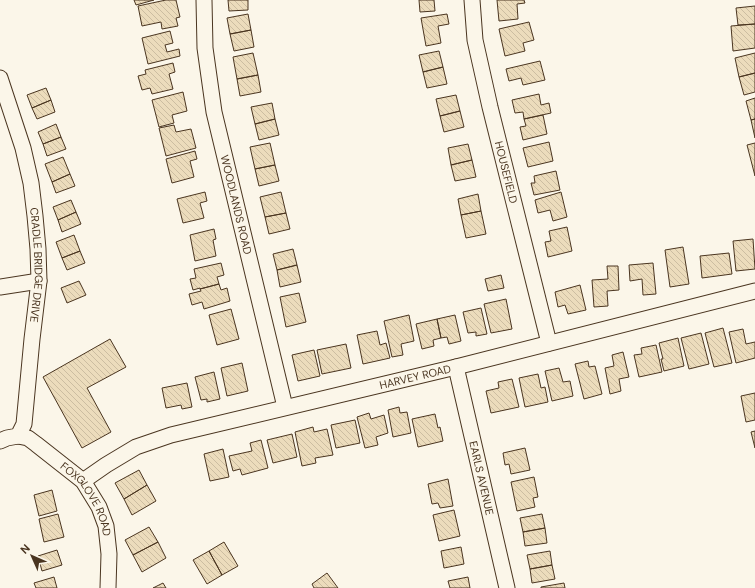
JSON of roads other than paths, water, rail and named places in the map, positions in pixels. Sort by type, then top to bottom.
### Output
[{"type":"street","name":"WOODLANDS ROAD","points":[[204,0],[205,48],[214,112],[285,407]]},
{"type":"street","name":"HOUSEFIELD","points":[[472,0],[475,40],[490,107],[549,343]]},
{"type":"street","name":"CRADLE BRIDGE DRIVE","points":[[0,78],[23,148],[31,183],[35,216],[39,281],[24,424],[18,436]]},
{"type":"street","points":[[0,288],[39,281]]},
{"type":"street","name":"HARVEY ROAD","points":[[83,481],[136,446],[171,435],[456,368],[755,291]]},
{"type":"street","name":"EARLS AVENUE","points":[[456,368],[507,588]]},
{"type":"street","points":[[0,441],[18,436]]},
{"type":"street","name":"FOXGLOVE ROAD","points":[[18,436],[28,438],[83,481],[99,507],[106,526],[109,554],[108,588]]}]
